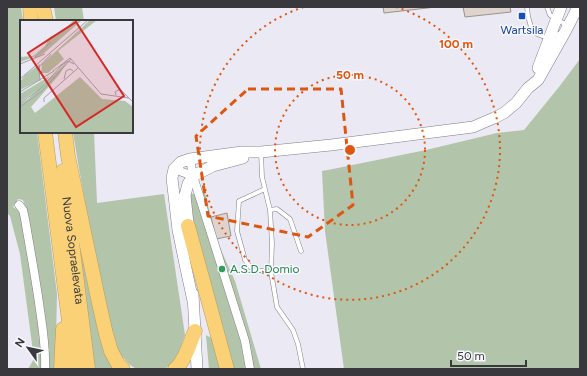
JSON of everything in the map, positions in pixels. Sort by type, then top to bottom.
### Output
[{"type":"highway","points":[[30,7],[31,20]]},
{"type":"highway","points":[[43,7],[45,20]]},
{"type":"highway","name":"Nuova Sopraelevata","points":[[45,133],[75,369]]},
{"type":"highway","name":"Nuova Sopraelevata","points":[[58,133],[88,369]]},
{"type":"highway","points":[[64,133],[104,326],[111,351],[118,364],[123,369]]},
{"type":"highway","points":[[188,226],[227,369]]},
{"type":"highway","points":[[61,369],[63,349],[64,285]]},
{"type":"highway","points":[[175,369],[178,367],[183,358],[195,331]]},
{"type":"street","points":[[528,88],[538,67],[561,7]]},
{"type":"street","points":[[193,301],[178,230],[172,178],[174,169],[181,162],[190,159],[242,152],[261,152],[331,145],[473,127],[504,113],[528,88],[538,80],[577,8]]},
{"type":"street","points":[[197,369],[185,195],[188,184],[193,176],[213,166],[245,158],[261,152]]},
{"type":"street","points":[[190,159],[193,176],[245,342],[250,369]]},
{"type":"street","points":[[174,169],[193,176]]},
{"type":"street","points":[[19,205],[23,210],[25,219],[37,289],[44,336],[45,369]]},
{"type":"lane","points":[[527,7],[532,32],[542,37],[549,38],[567,28],[563,23],[550,14],[548,7]]},
{"type":"lane","points":[[261,152],[262,177],[270,210],[272,243],[271,272],[278,307],[293,330],[298,344],[303,369]]},
{"type":"lane","points":[[265,189],[239,201],[238,231],[245,260],[253,270],[271,272]]},
{"type":"lane","points":[[270,210],[277,210],[290,219],[301,251]]},
{"type":"highlighted area","points":[[248,89],[341,89],[353,205],[308,237],[208,216],[196,136]]},
{"type":"green space","points":[[7,7],[21,7],[23,20],[20,20],[20,133],[37,133],[57,294],[55,369],[48,369],[30,231],[23,200],[18,199],[13,207],[18,210],[23,224],[40,333],[42,369],[28,369],[34,359],[20,254],[10,216],[7,213]]},
{"type":"green space","points":[[54,7],[82,7],[84,20],[56,20]]},
{"type":"green space","points":[[580,59],[580,369],[344,369],[325,231],[322,171],[426,150],[497,133],[524,130]]},
{"type":"green space","points":[[73,133],[94,133],[97,203],[164,194],[185,335],[175,363],[164,369],[136,369],[120,354],[114,344]]},
{"type":"green space","points":[[205,193],[216,239],[235,281],[261,369],[233,369],[195,230],[190,194]]},
{"type":"green space","points":[[78,232],[115,369],[95,369],[82,278]]},
{"type":"green space","points":[[206,335],[213,339],[221,369],[209,369]]},
{"type":"building","points":[[383,7],[436,7],[384,13]]},
{"type":"building","points":[[463,7],[510,7],[511,12],[465,17]]},
{"type":"building","points":[[227,213],[231,236],[216,239],[211,217]]},
{"type":"place","name":"Wartsila","points":[[522,16]]},
{"type":"place","name":"A.S.D. Domio","points":[[222,269]]}]
